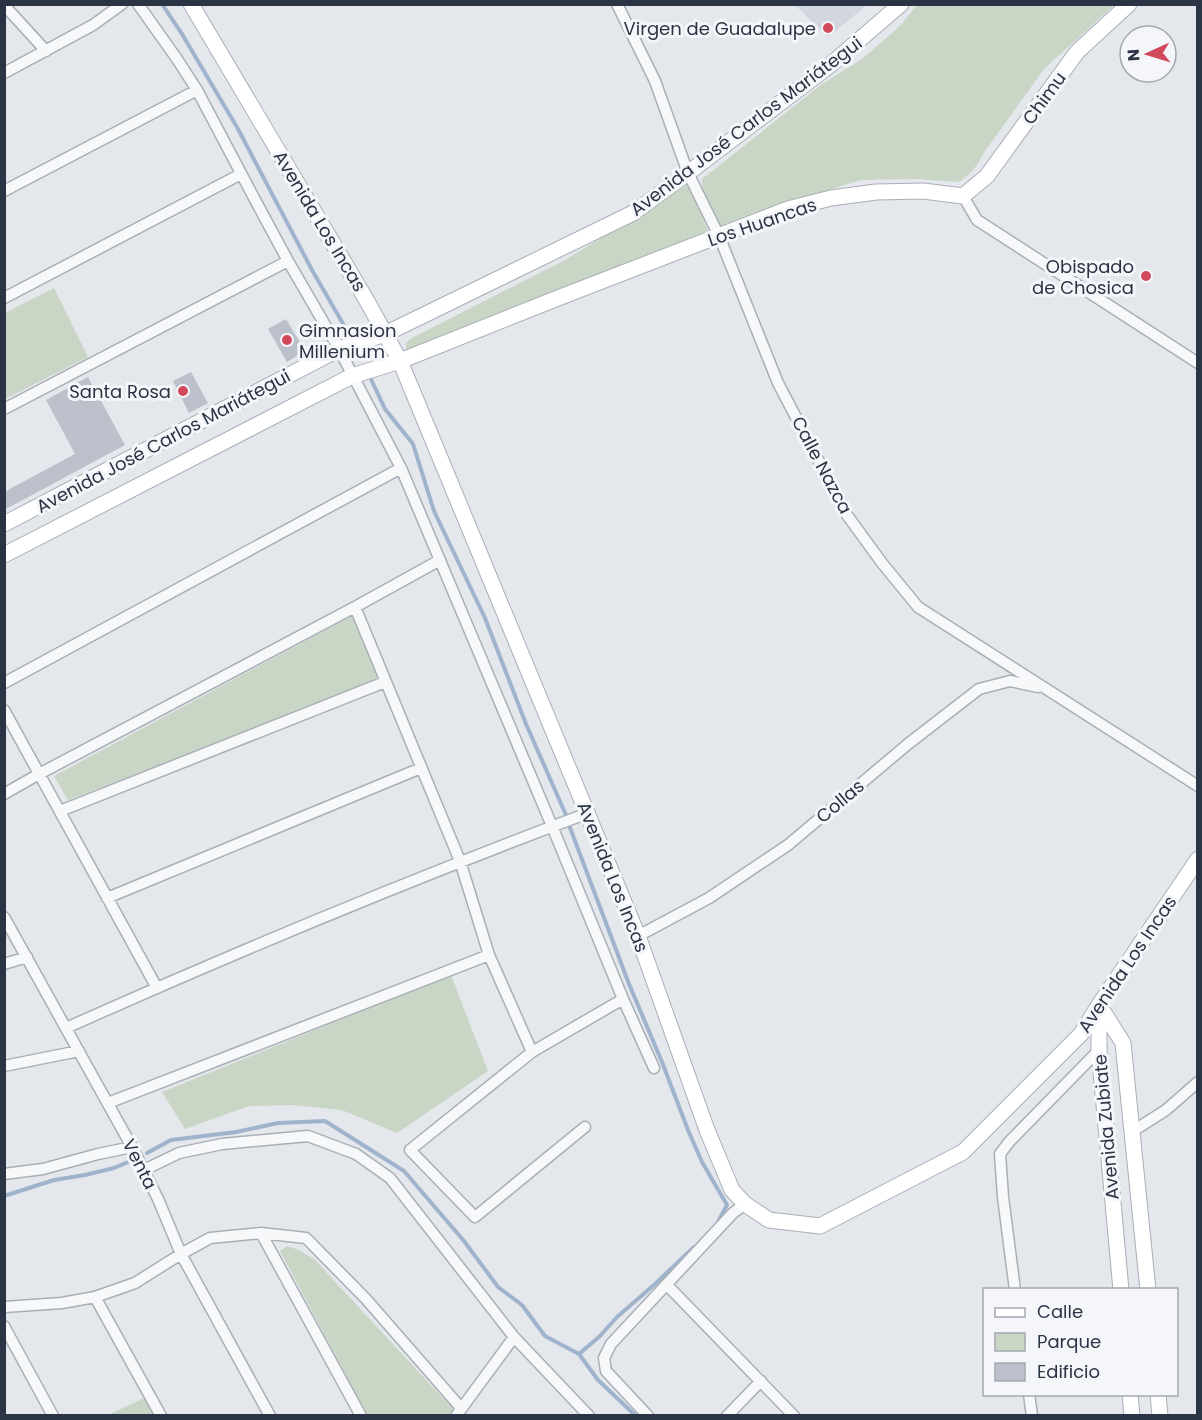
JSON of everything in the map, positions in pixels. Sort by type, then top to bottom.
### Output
[{"type":"street","points":[[4,73],[93,25],[122,4]]},
{"type":"street","points":[[138,4],[197,90],[288,261],[339,349],[401,468],[654,1068]]},
{"type":"street","name":"Avenida Los Incas","points":[[191,4],[400,361],[638,936],[707,1130],[732,1190],[745,1204],[769,1220],[820,1226],[963,1152],[1082,1034],[1099,1005],[1197,860]]},
{"type":"street","name":"Calle Nazca","points":[[617,4],[655,81],[688,173],[719,236],[778,383],[847,515],[882,563],[918,607],[1197,786]]},
{"type":"street","name":"Avenida José Carlos Mariátegui","points":[[4,524],[339,349],[385,334],[633,213],[829,66],[901,4]]},
{"type":"street","name":"Chimu","points":[[963,196],[987,176],[1077,52],[1129,4]]},
{"type":"street","points":[[4,5],[46,51]]},
{"type":"street","points":[[4,191],[197,90]]},
{"type":"street","points":[[4,298],[241,174]]},
{"type":"street","name":"Los Huancas","points":[[400,361],[788,209],[831,198],[876,192],[923,191],[963,196]]},
{"type":"street","points":[[963,196],[977,220],[1197,363]]},
{"type":"street","points":[[4,409],[288,261]]},
{"type":"street","name":"Avenida José Carlos Mariátegui","points":[[4,555],[352,376],[400,361]]},
{"type":"street","points":[[4,682],[401,468]]},
{"type":"street","points":[[4,794],[440,560]]},
{"type":"street","points":[[355,607],[460,861],[489,955],[532,1052]]},
{"type":"street","name":"Collas","points":[[638,936],[709,898],[788,845],[908,744],[979,689],[1010,681],[1043,688]]},
{"type":"street","points":[[60,811],[385,682]]},
{"type":"street","points":[[4,710],[157,988]]},
{"type":"street","points":[[107,898],[421,768]]},
{"type":"street","points":[[66,1028],[460,861],[588,813]]},
{"type":"street","name":"Venta","points":[[4,917],[132,1147],[158,1199],[181,1254],[270,1416]]},
{"type":"street","points":[[108,1103],[489,955]]},
{"type":"street","points":[[4,964],[27,957]]},
{"type":"street","points":[[585,1127],[475,1217],[410,1150],[532,1052],[623,999]]},
{"type":"street","name":"Avenida Zubiate","points":[[1099,1005],[1099,1050],[1120,1288]]},
{"type":"street","name":"Avenida Zubiate","points":[[1099,1005],[1123,1043],[1148,1288]]},
{"type":"street","points":[[1015,1288],[1000,1154],[1099,1050]]},
{"type":"street","points":[[4,1066],[79,1051]]},
{"type":"street","points":[[1133,1131],[1166,1110],[1197,1082]]},
{"type":"street","points":[[144,1170],[179,1153],[222,1144],[308,1136],[356,1154],[390,1178],[514,1337],[589,1416]]},
{"type":"street","points":[[4,1174],[43,1169],[132,1147]]},
{"type":"street","points":[[648,1416],[606,1371],[604,1358],[611,1344],[733,1213],[745,1204]]},
{"type":"street","points":[[4,1307],[62,1303],[94,1297],[135,1284],[210,1238],[261,1233],[306,1238],[366,1299],[459,1412],[514,1337]]},
{"type":"street","points":[[261,1233],[361,1416]]},
{"type":"street","points":[[667,1285],[794,1416]]},
{"type":"street","points":[[94,1297],[161,1416]]},
{"type":"street","points":[[4,1326],[53,1416]]},
{"type":"street","points":[[727,1416],[761,1382]]},
{"type":"street","points":[[1029,1396],[1032,1416]]},
{"type":"street","points":[[1130,1396],[1132,1416]]},
{"type":"street","points":[[1158,1396],[1160,1416]]},
{"type":"shaded area","name":"Virgen de Guadalupe","points":[[795,5],[867,5],[828,37]]},
{"type":"green space","points":[[917,5],[1114,5],[1044,69],[976,166],[959,182],[916,179],[861,180],[805,197],[725,229],[715,221],[703,191],[702,179],[822,84],[861,60],[900,26]]},
{"type":"green space","points":[[689,184],[713,243],[410,351],[406,349],[406,343],[410,339],[565,260]]},
{"type":"green space","points":[[54,288],[88,357],[5,399],[5,313]]},
{"type":"green space","points":[[352,616],[379,681],[68,800],[54,776]]},
{"type":"green space","points":[[451,975],[488,1071],[397,1133],[342,1110],[292,1105],[249,1106],[185,1129],[162,1092]]},
{"type":"green space","points":[[287,1246],[315,1260],[453,1409],[451,1415],[367,1415],[280,1251]]},
{"type":"green space","points":[[144,1398],[153,1415],[108,1415]]},
{"type":"building","name":"Gimnasion Millenium","points":[[286,319],[305,351],[287,362],[268,329]]},
{"type":"building","points":[[191,372],[208,403],[189,413],[173,381]]},
{"type":"building","points":[[88,377],[125,445],[4,510],[4,492],[75,454],[46,400]]},
{"type":"waterway","points":[[162,4],[238,129],[312,270],[349,334]]},
{"type":"waterway","points":[[370,377],[385,409],[413,444],[434,511],[485,618],[526,724],[566,815]]},
{"type":"waterway","points":[[569,825],[629,984],[688,1130],[702,1162],[727,1205],[718,1222]]},
{"type":"waterway","points":[[147,1153],[171,1140],[236,1132],[278,1123],[325,1121],[404,1171],[464,1241],[498,1287],[522,1305],[545,1336],[579,1354],[598,1380],[636,1416]]},
{"type":"waterway","points":[[4,1196],[54,1180],[114,1168],[128,1162]]},
{"type":"waterway","points":[[579,1354],[694,1247]]},
{"type":"place","name":"Virgen de Guadalupe","points":[[828,28]]},
{"type":"place","name":"Obispado de Chosica","points":[[1146,276]]},
{"type":"place","name":"Gimnasion Millenium","points":[[287,340]]},
{"type":"place","name":"Santa Rosa","points":[[183,391]]}]
